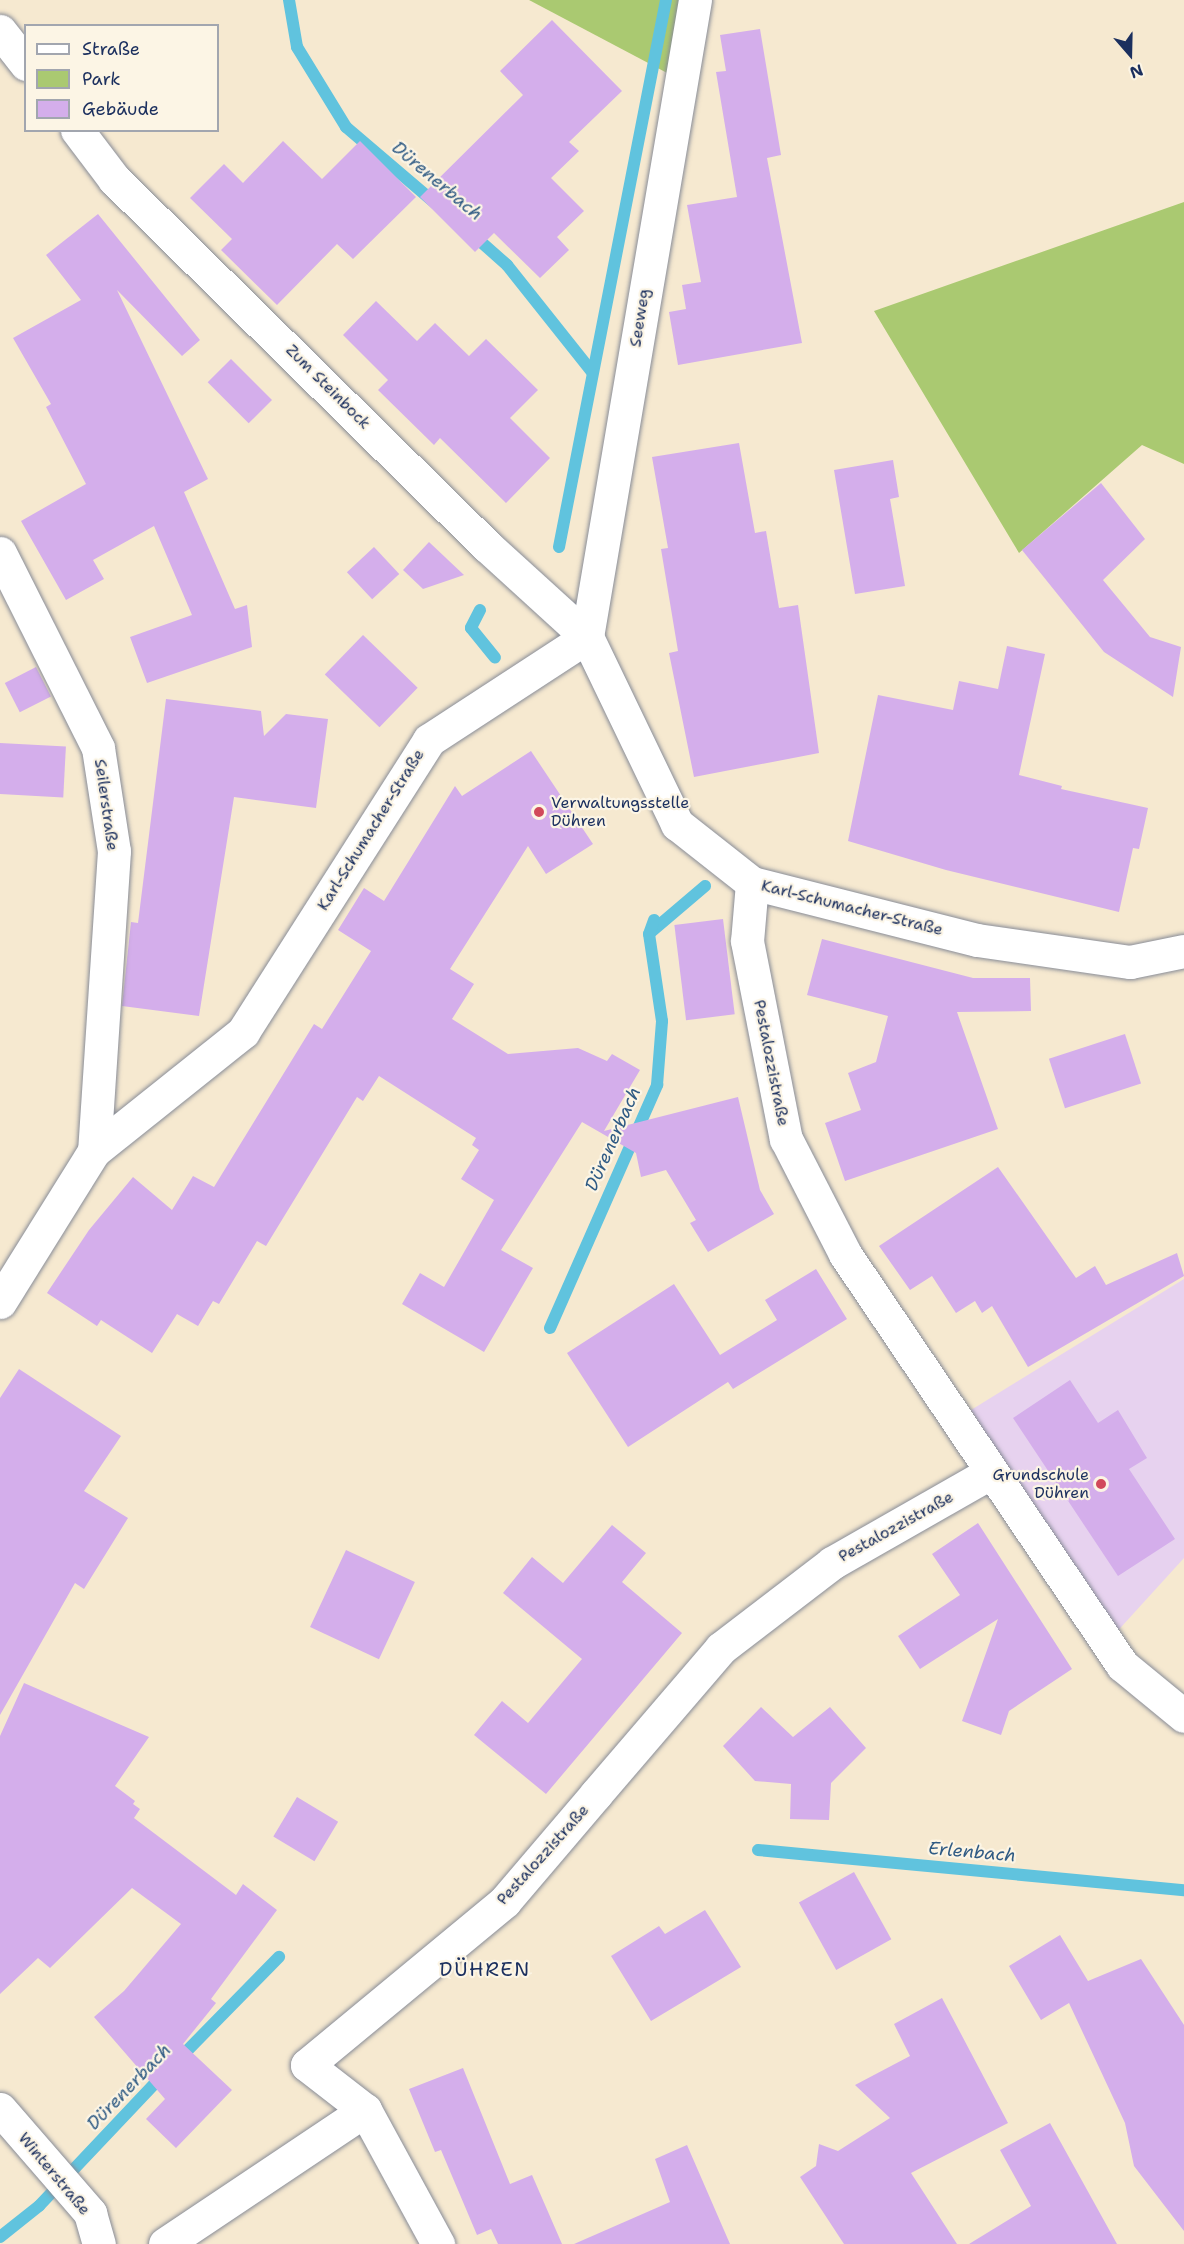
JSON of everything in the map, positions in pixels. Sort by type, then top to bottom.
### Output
[{"type":"street","name":"Seeweg","points":[[587,637],[694,0]]},
{"type":"street","points":[[0,31],[24,61]]},
{"type":"street","name":"Zum Steinbock","points":[[79,132],[114,179],[487,546],[587,637]]},
{"type":"street","name":"Seilerstraße","points":[[0,553],[98,748],[102,771],[114,851],[94,1151]]},
{"type":"street","name":"Karl-Schumacher-Straße","points":[[0,1302],[94,1151],[243,1032],[429,740],[587,637],[677,824],[752,883],[977,940],[1130,962],[1184,951]]},
{"type":"street","name":"Pestalozzistraße","points":[[752,883],[747,941],[786,1139],[845,1254],[990,1473],[1122,1665],[1184,1716]]},
{"type":"street","name":"Pestalozzistraße","points":[[365,2110],[307,2065],[504,1901],[721,1648],[832,1563],[990,1473]]},
{"type":"street","name":"Winterstraße","points":[[0,2109],[90,2213],[99,2244]]},
{"type":"street","points":[[165,2244],[365,2110],[438,2244]]},
{"type":"shaded area","name":"Grundschule Dühren","points":[[1184,1279],[1184,1558],[1113,1636],[971,1410]]},
{"type":"green space","points":[[529,0],[693,0],[669,74]]},
{"type":"green space","points":[[1184,202],[1184,464],[1142,445],[1019,553],[874,311]]},
{"type":"building","points":[[552,20],[622,91],[569,142],[579,151],[551,178],[584,211],[557,237],[569,250],[540,278],[494,233],[475,252],[420,197],[523,95],[500,71]]},
{"type":"building","points":[[760,29],[781,155],[767,158],[802,343],[678,365],[669,312],[686,309],[682,285],[701,282],[687,205],[737,197],[716,72],[726,71],[720,35]]},
{"type":"building","points":[[283,141],[322,179],[360,141],[416,197],[353,259],[337,244],[277,305],[221,250],[232,239],[190,198],[224,164],[243,183]]},
{"type":"building","points":[[98,214],[200,340],[182,356],[117,290],[208,479],[184,492],[235,609],[247,605],[252,647],[147,683],[130,637],[192,615],[154,526],[93,560],[104,579],[66,600],[21,521],[86,484],[46,407],[51,404],[13,338],[81,300],[46,255]]},
{"type":"building","points":[[376,301],[417,341],[435,323],[469,356],[486,339],[538,390],[510,418],[550,458],[506,503],[440,438],[434,445],[378,390],[388,380],[343,335]]},
{"type":"building","points":[[231,359],[272,400],[249,423],[208,382]]},
{"type":"building","points":[[739,443],[755,533],[766,531],[779,608],[798,605],[819,753],[694,777],[669,653],[678,651],[661,549],[668,548],[652,457]]},
{"type":"building","points":[[893,460],[899,497],[890,499],[905,586],[855,594],[834,470]]},
{"type":"building","points":[[1101,483],[1145,539],[1103,580],[1150,637],[1181,647],[1173,697],[1104,652],[1022,550]]},
{"type":"building","points":[[429,542],[464,575],[423,589],[403,570]]},
{"type":"building","points":[[374,547],[399,574],[372,599],[347,572]]},
{"type":"building","points":[[363,635],[418,688],[379,727],[325,675]]},
{"type":"building","points":[[1007,646],[1045,654],[1019,775],[1062,786],[1061,789],[1148,808],[1139,849],[1133,848],[1119,912],[946,870],[848,841],[878,695],[953,710],[959,681],[998,689]]},
{"type":"building","points":[[36,667],[51,696],[20,712],[5,683]]},
{"type":"building","points":[[166,699],[261,711],[264,736],[286,714],[328,719],[316,808],[234,797],[199,1016],[122,1006],[131,922],[138,923]]},
{"type":"building","points":[[0,743],[66,746],[63,797],[0,794]]},
{"type":"building","points":[[531,751],[593,844],[546,874],[528,846],[450,969],[474,984],[452,1019],[508,1054],[578,1048],[607,1061],[612,1054],[640,1070],[604,1131],[738,1097],[760,1190],[774,1214],[708,1252],[690,1223],[696,1220],[666,1170],[641,1177],[636,1153],[582,1122],[501,1250],[533,1268],[484,1352],[402,1304],[420,1273],[444,1287],[494,1200],[461,1179],[479,1150],[472,1145],[476,1138],[379,1076],[363,1101],[357,1097],[266,1246],[257,1241],[219,1304],[213,1301],[198,1326],[177,1314],[152,1353],[101,1320],[97,1326],[47,1293],[89,1230],[133,1177],[172,1210],[193,1176],[214,1187],[314,1024],[322,1029],[371,951],[338,930],[364,888],[384,901],[455,786],[462,796]]},
{"type":"building","points":[[723,919],[735,1014],[686,1020],[674,925]]},
{"type":"building","points":[[822,939],[973,978],[1030,978],[1031,1011],[957,1012],[998,1129],[845,1181],[825,1123],[861,1110],[848,1073],[876,1062],[888,1016],[807,995]]},
{"type":"building","points":[[1125,1034],[1141,1083],[1065,1108],[1049,1059]]},
{"type":"building","points":[[998,1167],[1076,1278],[1095,1266],[1106,1285],[1177,1253],[1184,1276],[1028,1367],[992,1306],[982,1313],[975,1301],[956,1313],[932,1276],[910,1290],[879,1246]]},
{"type":"building","points":[[816,1269],[847,1319],[733,1389],[728,1382],[628,1447],[567,1353],[674,1284],[720,1355],[777,1320],[765,1300]]},
{"type":"building","points":[[19,1369],[121,1436],[84,1491],[128,1518],[84,1589],[75,1583],[0,1715],[0,1398]]},
{"type":"building","points":[[1070,1380],[1098,1423],[1118,1410],[1147,1458],[1129,1469],[1175,1539],[1118,1576],[1013,1418]]},
{"type":"building","points":[[978,1523],[1072,1669],[1009,1711],[1001,1735],[962,1721],[998,1619],[920,1669],[898,1636],[960,1595],[932,1554]]},
{"type":"building","points":[[612,1525],[646,1553],[622,1582],[682,1633],[546,1794],[474,1735],[502,1701],[528,1723],[582,1659],[503,1593],[532,1557],[563,1583]]},
{"type":"building","points":[[346,1550],[415,1582],[379,1659],[310,1627]]},
{"type":"building","points":[[24,1683],[149,1737],[115,1786],[135,1801],[133,1804],[140,1809],[134,1818],[236,1895],[243,1884],[277,1910],[211,1999],[216,2003],[183,2044],[232,2090],[176,2148],[146,2119],[165,2099],[94,2017],[124,1991],[181,1924],[132,1888],[50,1968],[38,1958],[0,1994],[0,1736]]},
{"type":"building","points":[[761,1707],[793,1737],[830,1707],[866,1748],[831,1783],[829,1820],[790,1819],[791,1784],[755,1781],[723,1746]]},
{"type":"building","points":[[297,1797],[338,1822],[314,1861],[273,1836]]},
{"type":"building","points":[[854,1872],[891,1939],[836,1970],[799,1903]]},
{"type":"building","points":[[705,1910],[741,1967],[651,2021],[611,1956],[659,1926],[665,1934]]},
{"type":"building","points":[[1060,1935],[1088,1981],[1141,1959],[1184,2025],[1184,2231],[1134,2166],[1125,2123],[1069,2003],[1041,2020],[1009,1966]]},
{"type":"building","points":[[942,1998],[1008,2123],[911,2173],[957,2244],[844,2244],[800,2177],[816,2166],[819,2144],[838,2151],[890,2118],[855,2085],[910,2056],[894,2024]]},
{"type":"building","points":[[463,2068],[510,2184],[532,2175],[562,2244],[498,2244],[491,2229],[477,2235],[441,2150],[435,2152],[409,2089]]},
{"type":"building","points":[[1050,2123],[1117,2244],[969,2244],[1031,2206],[1000,2150]]},
{"type":"building","points":[[687,2145],[730,2244],[574,2244],[670,2202],[655,2159]]},
{"type":"waterway","name":"Dürenerbach","points":[[289,0],[297,47],[346,127],[436,204]]},
{"type":"waterway","name":"Dürenerbach","points":[[559,547],[666,0]]},
{"type":"waterway","name":"Dürenerbach","points":[[472,234],[507,265],[592,372]]},
{"type":"waterway","name":"Dürenerbach","points":[[480,610],[471,628],[495,658]]},
{"type":"waterway","points":[[651,932],[705,886]]},
{"type":"waterway","name":"Dürenerbach","points":[[550,1328],[657,1085],[662,1021],[649,934],[654,920]]},
{"type":"waterway","name":"Erlenbach","points":[[758,1850],[1184,1890]]},
{"type":"waterway","name":"Dürenerbach","points":[[177,2061],[279,1957]]},
{"type":"waterway","name":"Dürenerbach","points":[[0,2237],[39,2206],[163,2075]]},
{"type":"place","name":"Verwaltungsstelle Dühren","points":[[539,812]]},
{"type":"place","name":"Grundschule Dühren","points":[[1101,1484]]},
{"type":"district","name":"DÜHREN","points":[[485,1969]]}]
